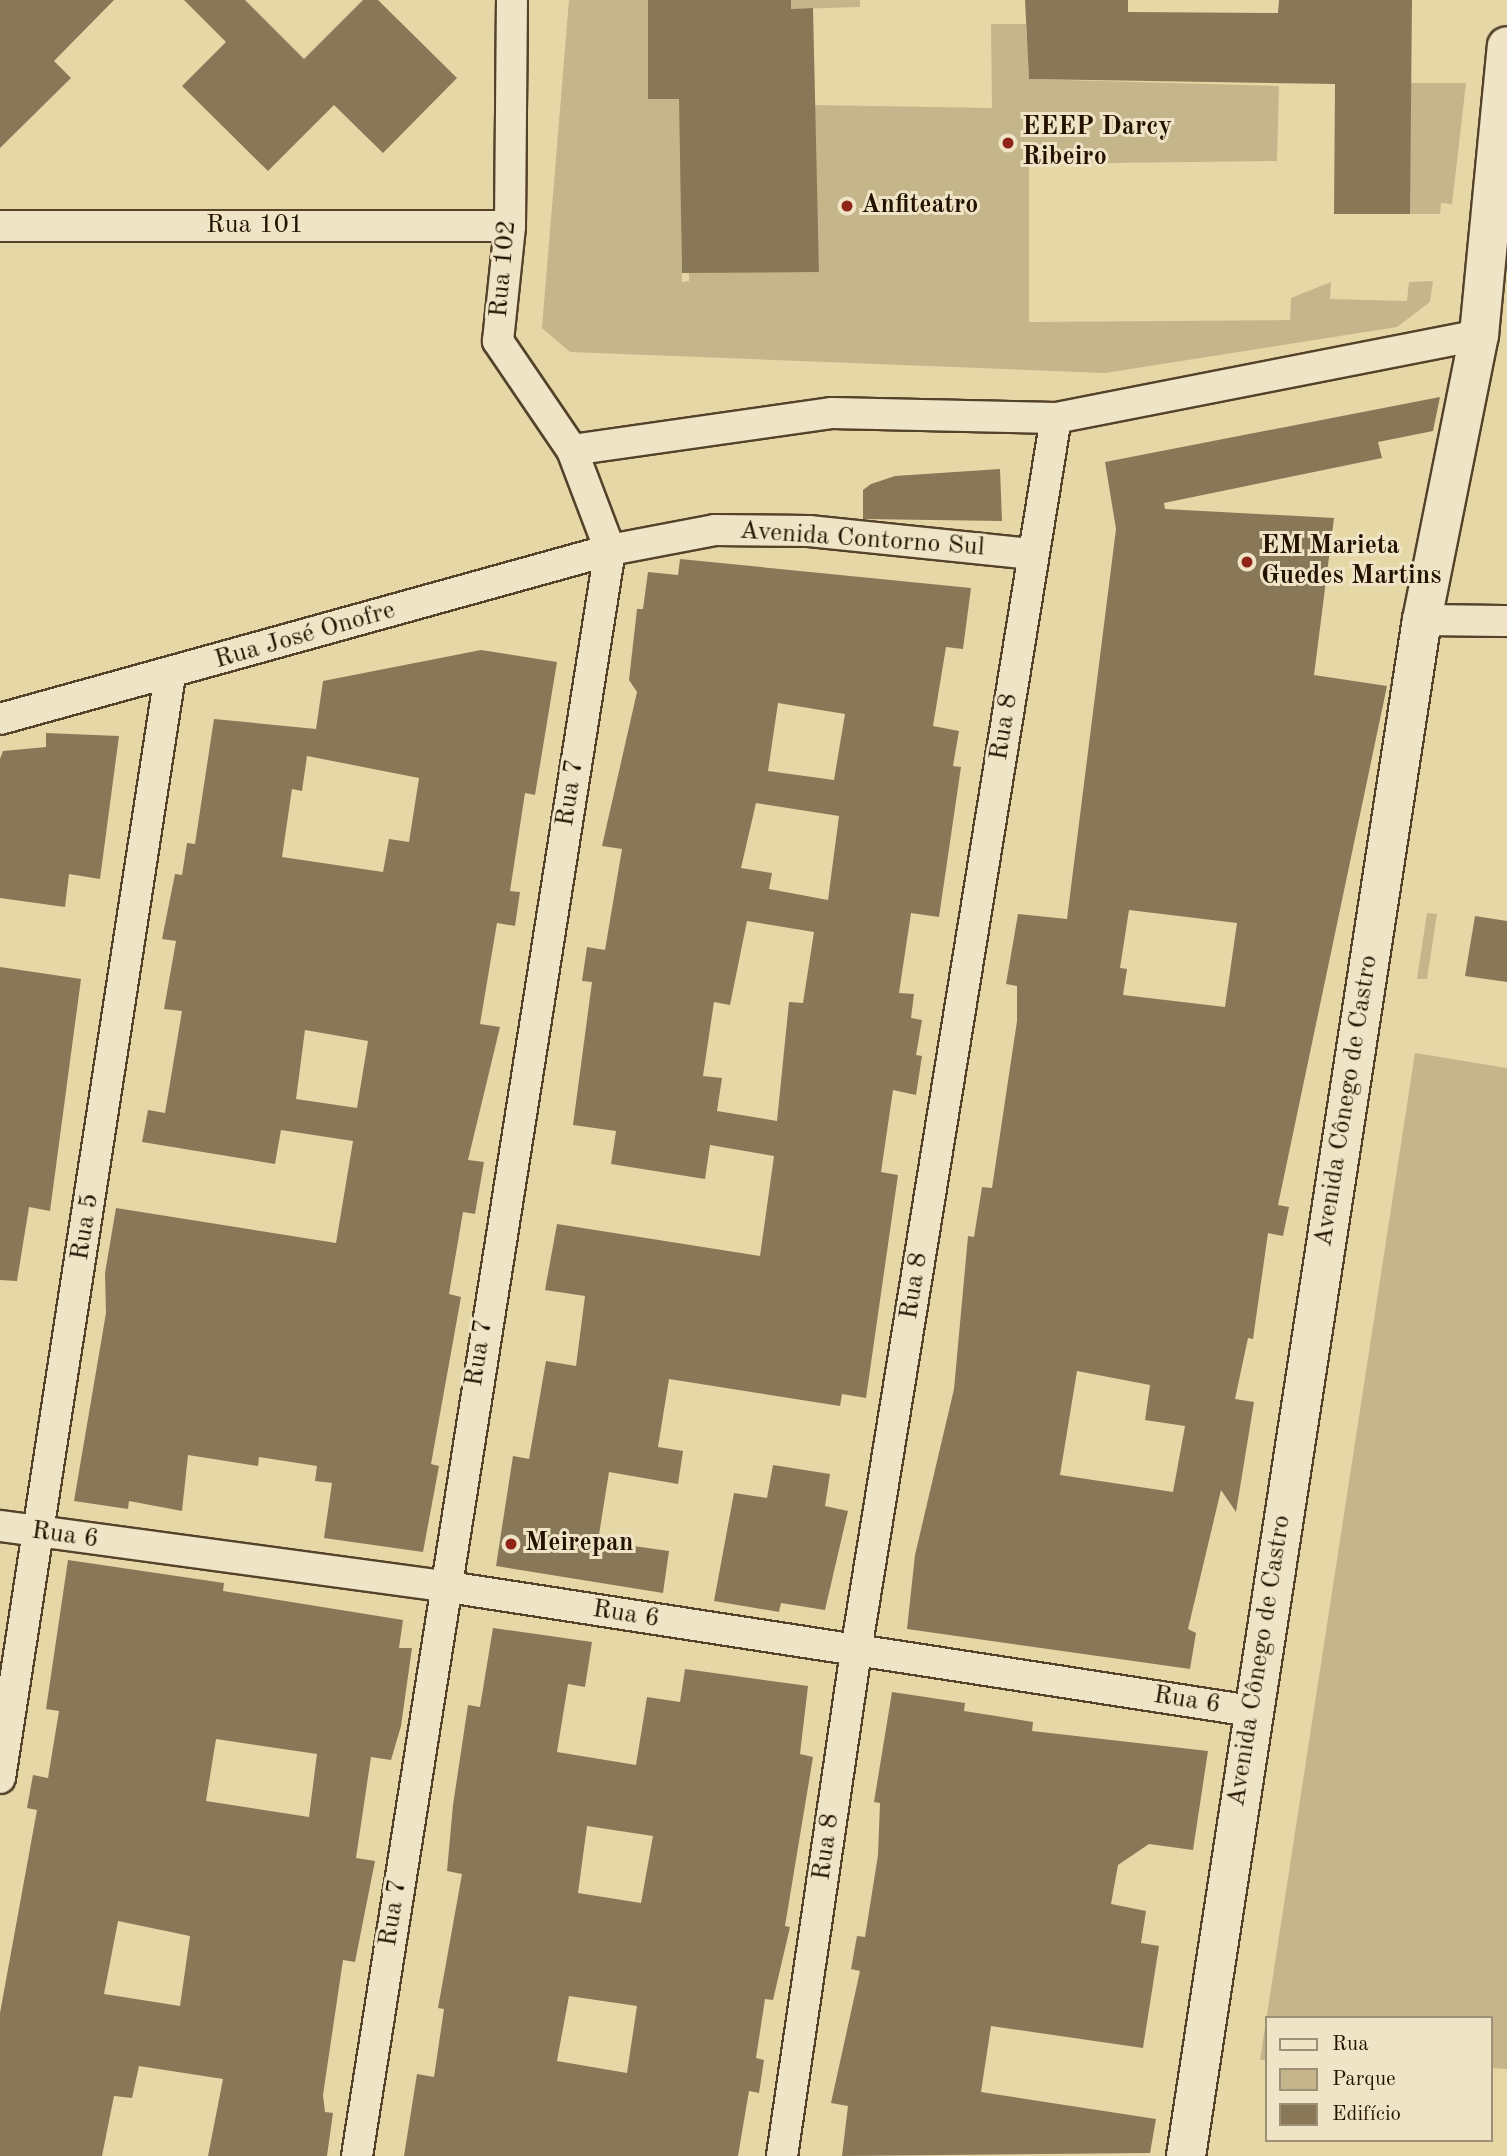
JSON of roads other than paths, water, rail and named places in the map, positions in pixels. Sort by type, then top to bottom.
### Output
[{"type":"main road","name":"Avenida Cônego de Castro","points":[[1186,2156],[1251,1711],[1422,620],[1479,335],[1495,272],[1507,46]]},
{"type":"street","name":"Rua 102","points":[[512,0],[510,226],[498,341],[572,450],[610,550]]},
{"type":"street","name":"Rua 101","points":[[0,226],[510,226]]},
{"type":"street","points":[[572,450],[832,413],[1056,418],[1479,335]]},
{"type":"street","name":"Rua 8","points":[[782,2156],[856,1651],[1056,418]]},
{"type":"street","name":"Avenida Contorno Sul","points":[[610,550],[715,530],[809,531],[1032,554]]},
{"type":"street","name":"Rua José Onofre","points":[[0,719],[170,675],[610,550]]},
{"type":"street","name":"Rua 7","points":[[357,2156],[442,1586],[610,550]]},
{"type":"street","points":[[1422,620],[1507,621]]},
{"type":"street","name":"Rua 5","points":[[0,1778],[170,675]]},
{"type":"street","name":"Rua 6","points":[[0,1526],[442,1586],[1251,1711]]},
{"type":"place","name":"EEEP Darcy Ribeiro","points":[[1008,143]]},
{"type":"place","name":"Anfiteatro","points":[[847,206]]},
{"type":"place","name":"EM Marieta Guedes Martins","points":[[1247,562]]},
{"type":"place","name":"Meirepan","points":[[511,1544]]}]
